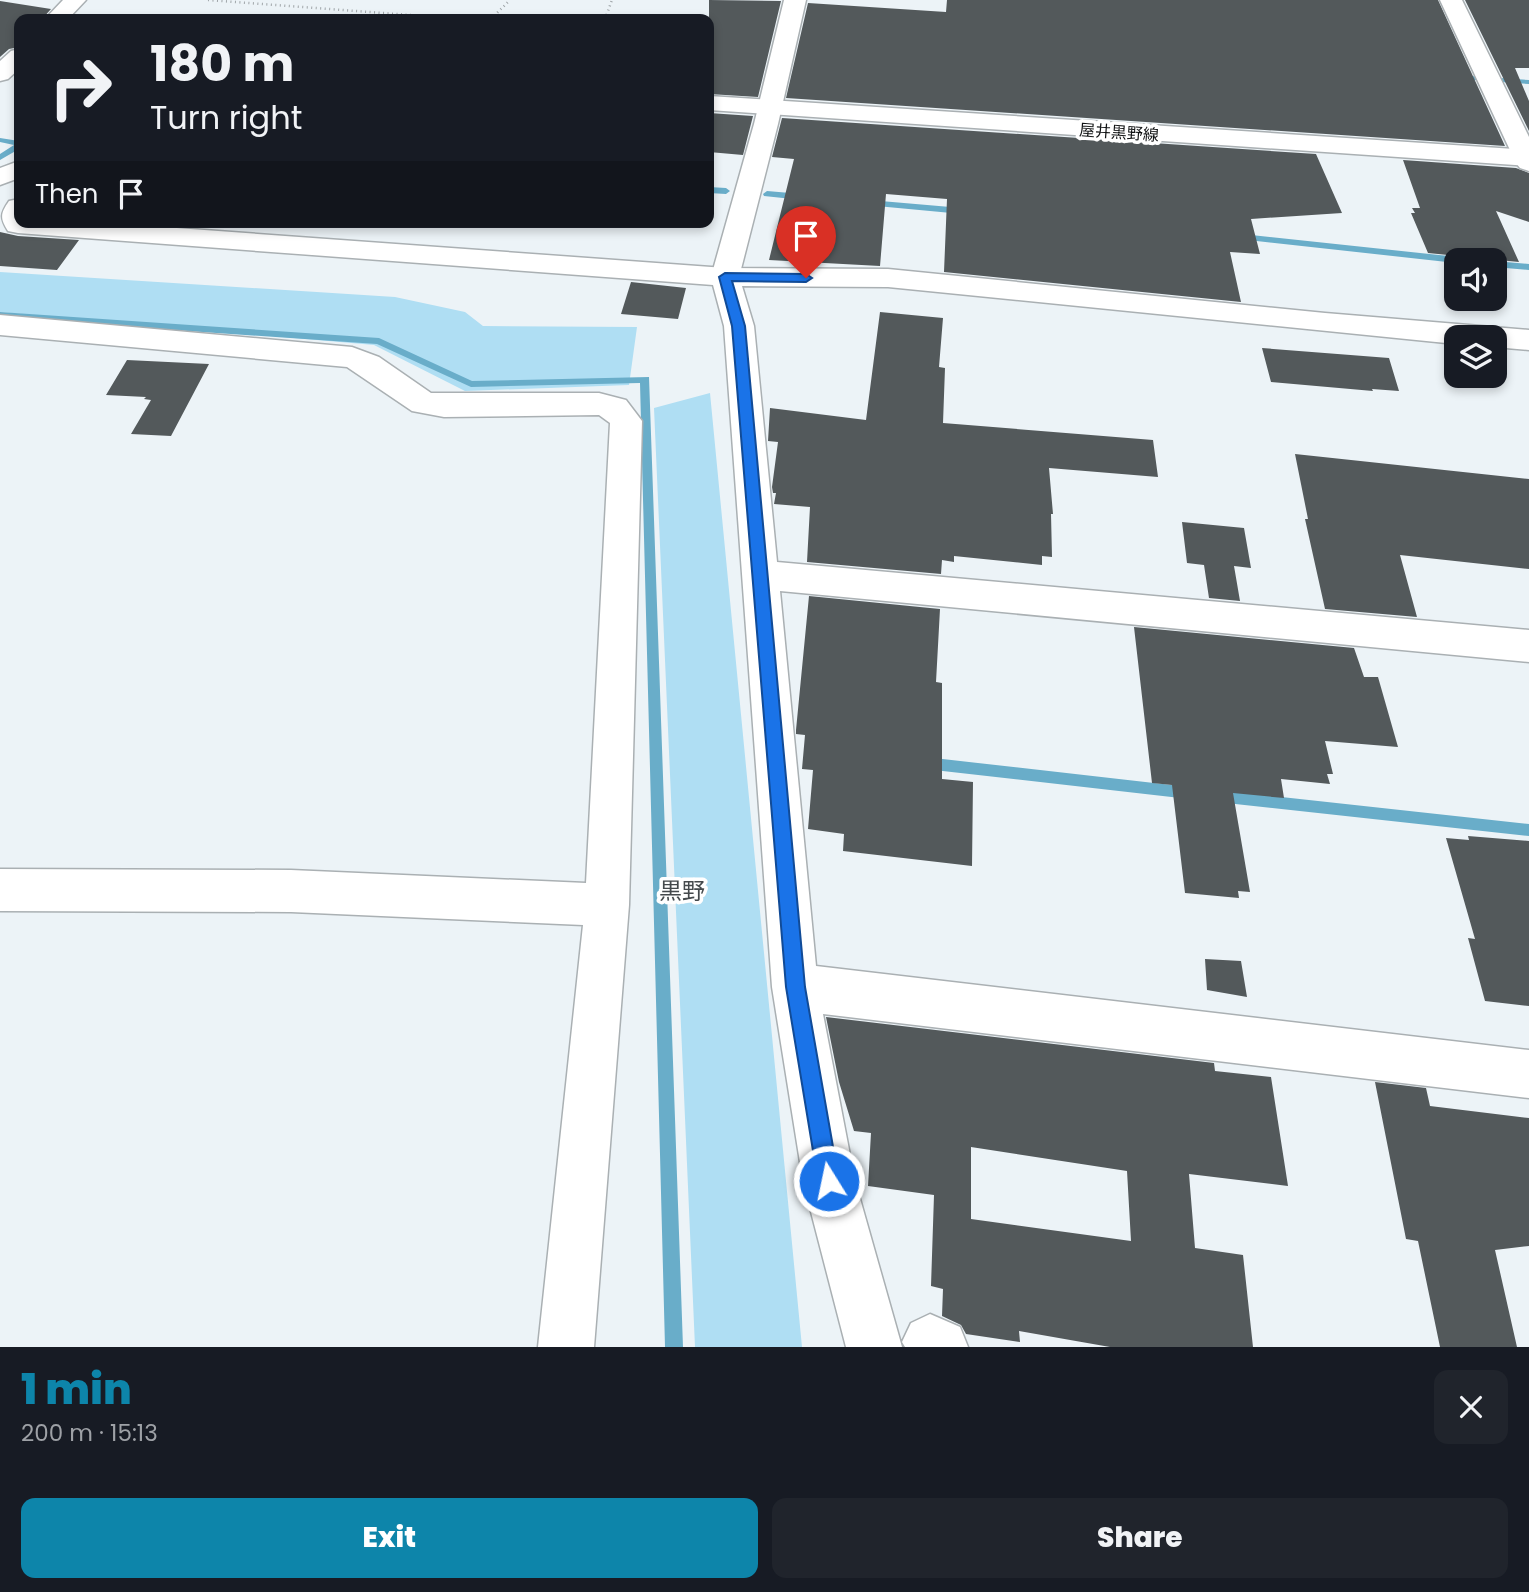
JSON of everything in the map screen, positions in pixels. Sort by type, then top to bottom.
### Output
[{"type":"street","points":[[61,14],[75,0]]},
{"type":"street","points":[[795,0],[725,277],[739,326],[795,987],[829,1181],[874,1347]]},
{"type":"street","points":[[1451,0],[1528,160]]},
{"type":"street","points":[[0,74],[14,61]]},
{"type":"street","name":"屋井黒野線","points":[[714,103],[1528,160]]},
{"type":"street","points":[[59,228],[725,277],[888,278],[1325,323],[1529,340]]},
{"type":"street","points":[[0,326],[352,357],[369,363],[423,403],[599,404],[615,408],[626,421],[607,905],[566,1347]]},
{"type":"street","points":[[761,575],[1529,646]]},
{"type":"street","points":[[0,890],[291,891],[607,905]]},
{"type":"street","points":[[795,987],[1529,1074]]},
{"type":"path","points":[[208,0],[397,14]]},
{"type":"path","points":[[496,14],[510,0]]},
{"type":"shaded area","points":[[0,272],[395,297],[465,312],[483,326],[637,327],[629,385],[465,391],[374,345],[0,312]]},
{"type":"shaded area","points":[[710,393],[802,1347],[695,1347],[654,408]]},
{"type":"building","points":[[709,0],[781,1],[758,97],[714,94],[714,14],[709,14]]},
{"type":"building","points":[[947,0],[1438,0],[1505,146],[786,98],[808,3],[946,12]]},
{"type":"building","points":[[1465,0],[1529,0],[1529,68],[1515,68],[1529,101],[1529,131]]},
{"type":"building","points":[[0,1],[51,9],[46,14],[14,14],[14,48],[0,57]]},
{"type":"building","points":[[714,113],[753,116],[743,155],[714,152]]},
{"type":"building","points":[[782,118],[1316,154],[1342,213],[1251,219],[1260,254],[1230,252],[1241,302],[944,272],[947,199],[886,194],[880,266],[769,260],[794,159],[772,157]]},
{"type":"building","points":[[1403,160],[1516,168],[1529,173],[1529,222],[1496,211],[1519,262],[1507,261],[1507,248],[1444,248],[1444,255],[1428,253],[1411,213],[1415,213],[1412,208],[1420,208]]},
{"type":"building","points":[[0,232],[18,236],[79,240],[57,270],[0,266]]},
{"type":"building","points":[[631,282],[686,288],[678,319],[621,314]]},
{"type":"building","points":[[880,312],[943,318],[939,367],[945,368],[943,423],[1153,440],[1158,477],[1049,468],[1053,514],[1052,557],[1042,556],[1042,565],[954,556],[954,562],[942,560],[941,574],[807,562],[810,507],[774,504],[776,493],[773,493],[772,487],[778,442],[768,441],[770,408],[866,420]]},
{"type":"building","points":[[1262,348],[1389,358],[1399,391],[1271,382]]},
{"type":"building","points":[[127,360],[209,364],[171,436],[131,434],[151,400],[144,399],[146,397],[106,395]]},
{"type":"building","points":[[1295,454],[1529,479],[1529,569],[1400,555],[1417,617],[1325,609],[1305,519],[1308,519]]},
{"type":"building","points":[[1182,522],[1244,528],[1251,568],[1234,566],[1240,601],[1209,598],[1204,565],[1187,563]]},
{"type":"building","points":[[809,596],[940,609],[936,682],[942,683],[942,779],[973,782],[972,866],[843,851],[844,834],[808,829],[813,770],[802,769],[805,735],[796,734],[796,730]]},
{"type":"building","points":[[1134,627],[1354,648],[1364,677],[1378,677],[1398,747],[1325,741],[1333,774],[1327,774],[1330,784],[1281,779],[1284,798],[1233,793],[1250,892],[1238,891],[1239,898],[1185,893],[1172,785],[1152,783]]},
{"type":"building","points":[[1468,836],[1529,841],[1529,1006],[1485,1001],[1468,938],[1475,939],[1446,838],[1469,840]]},
{"type":"building","points":[[1205,959],[1241,961],[1247,997],[1207,990]]},
{"type":"building","points":[[826,1017],[1214,1063],[1215,1071],[1271,1077],[1288,1186],[1189,1174],[1195,1248],[1243,1255],[1253,1347],[1110,1347],[1019,1331],[1020,1342],[966,1334],[961,1325],[942,1316],[943,1289],[931,1286],[934,1195],[868,1186],[871,1133],[854,1131],[839,1082]],"holes":[[[971,1147],[1127,1171],[1131,1241],[971,1219]]]},
{"type":"building","points":[[1375,1082],[1426,1088],[1430,1106],[1529,1118],[1529,1246],[1495,1250],[1517,1347],[1440,1347],[1418,1241],[1406,1239]]},
{"type":"waterway","points":[[1459,77],[1529,82]]},
{"type":"waterway","points":[[0,140],[14,142]]},
{"type":"waterway","points":[[0,158],[14,148]]},
{"type":"waterway","points":[[714,190],[726,191]]},
{"type":"waterway","points":[[767,194],[802,197]]},
{"type":"waterway","points":[[869,203],[962,211]]},
{"type":"waterway","points":[[1242,237],[1444,259]]},
{"type":"waterway","points":[[1507,265],[1529,267]]},
{"type":"waterway","points":[[0,315],[379,341],[471,384],[645,379],[674,1347]]},
{"type":"waterway","points":[[925,763],[1189,793]]},
{"type":"waterway","points":[[1217,796],[1529,830]]},
{"type":"district","name":"黒野","points":[[682,891]]},
{"type":"route","points":[[806,278],[725,277],[739,326],[795,987],[829,1181]]}]
